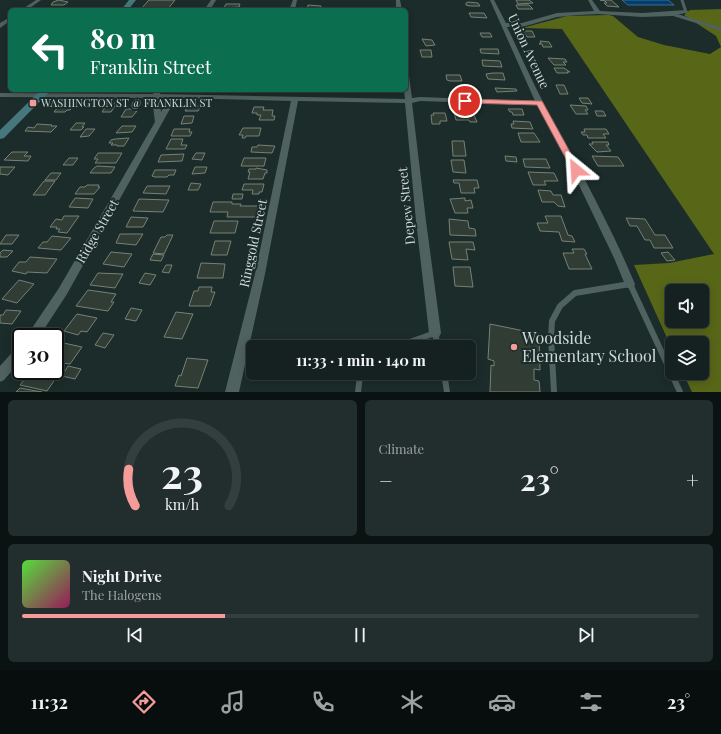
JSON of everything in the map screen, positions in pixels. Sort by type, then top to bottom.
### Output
[{"type":"street","points":[[27,8],[39,0]]},
{"type":"street","points":[[126,8],[134,0]]},
{"type":"street","name":"Union Avenue","points":[[492,0],[540,103],[576,170],[630,284]]},
{"type":"street","points":[[590,0],[598,12]]},
{"type":"street","points":[[504,25],[522,26],[557,15],[598,12],[626,14],[672,14],[686,12]]},
{"type":"street","points":[[0,26],[8,20]]},
{"type":"street","points":[[264,98],[266,92]]},
{"type":"street","name":"Depew Street","points":[[408,92],[421,221],[435,333]]},
{"type":"street","points":[[0,95],[43,93],[157,93],[174,96],[409,101],[420,99],[540,103]]},
{"type":"street","points":[[0,136],[43,93]]},
{"type":"street","points":[[157,93],[159,123]]},
{"type":"street","name":"Ridge Street","points":[[38,328],[63,291],[174,96]]},
{"type":"street","name":"Ringgold Street","points":[[232,392],[260,274],[295,99]]},
{"type":"street","points":[[0,376],[12,362]]},
{"type":"lane","points":[[682,0],[686,12]]},
{"type":"lane","points":[[672,14],[721,29]]},
{"type":"lane","points":[[554,392],[551,338],[552,321],[560,306],[575,293],[630,284],[680,392]]},
{"type":"lane","points":[[416,340],[435,333],[436,340]]},
{"type":"lane","points":[[358,392],[360,380]]},
{"type":"lane","points":[[445,380],[447,392]]},
{"type":"green space","points":[[721,9],[721,47],[716,36],[684,15],[690,10]]},
{"type":"green space","points":[[609,15],[613,16],[638,37],[664,45],[710,54],[721,47],[721,392],[692,392],[686,380],[709,380],[709,336],[666,336],[634,265],[669,263],[714,254],[562,29],[522,28],[567,16]]},
{"type":"water","points":[[622,0],[668,0],[674,5],[628,5]]},
{"type":"building","points":[[59,0],[68,2],[64,5],[51,5],[53,2]]},
{"type":"building","points":[[149,0],[175,0],[169,8],[142,8]]},
{"type":"building","points":[[516,0],[529,0],[533,3],[518,4]]},
{"type":"building","points":[[600,0],[611,0],[619,7],[607,6],[604,3],[607,3],[605,1]]},
{"type":"building","points":[[468,2],[478,3],[480,6],[466,5]]},
{"type":"building","points":[[226,4],[240,4],[239,7],[224,8]]},
{"type":"building","points":[[308,5],[321,6],[321,8],[307,8]]},
{"type":"building","points":[[516,5],[529,5],[533,9],[518,9]]},
{"type":"building","points":[[469,13],[484,13],[487,18],[471,17]]},
{"type":"building","points":[[523,31],[532,31],[535,37],[527,37]]},
{"type":"building","points":[[480,33],[490,33],[492,37],[482,37]]},
{"type":"building","points":[[422,39],[432,40],[435,45],[426,46]]},
{"type":"building","points":[[540,41],[549,42],[552,47],[543,47],[542,44],[539,44],[541,43]]},
{"type":"building","points":[[480,49],[498,49],[499,54],[481,53]]},
{"type":"building","points":[[420,50],[431,50],[432,57],[422,57]]},
{"type":"building","points":[[548,58],[565,59],[567,62],[563,62],[566,65],[554,65]]},
{"type":"building","points":[[482,60],[500,61],[502,67],[483,66]]},
{"type":"building","points":[[554,68],[564,68],[570,72],[557,73]]},
{"type":"building","points":[[503,73],[505,80],[488,79],[486,74]]},
{"type":"building","points":[[446,75],[460,75],[462,81],[447,80]]},
{"type":"building","points":[[556,85],[564,85],[568,94],[560,94]]},
{"type":"building","points":[[495,88],[516,89],[517,91],[497,92]]},
{"type":"building","points":[[579,98],[588,98],[592,104],[582,103]]},
{"type":"building","points":[[108,103],[117,103],[111,112],[102,112]]},
{"type":"building","points":[[59,104],[75,105],[70,110],[65,112],[54,112],[58,107],[55,107]]},
{"type":"building","points":[[570,105],[586,106],[588,110],[585,110],[588,114],[576,114]]},
{"type":"building","points":[[188,106],[201,106],[198,111],[185,111]]},
{"type":"building","points":[[254,107],[264,107],[263,110],[273,110],[272,116],[275,116],[274,120],[259,120],[261,115],[252,113]]},
{"type":"building","points":[[126,109],[136,109],[135,111],[137,111],[132,117],[121,117]]},
{"type":"building","points":[[508,109],[522,109],[524,115],[513,115]]},
{"type":"building","points":[[595,111],[603,111],[606,116],[597,116]]},
{"type":"building","points":[[454,112],[473,113],[477,122],[470,122],[469,120],[456,120]]},
{"type":"building","points":[[433,113],[445,113],[447,121],[440,121],[440,124],[432,124],[431,115],[434,115]]},
{"type":"building","points":[[184,116],[194,116],[192,123],[181,124]]},
{"type":"building","points":[[513,121],[530,122],[533,129],[512,128],[511,124],[514,124]]},
{"type":"building","points":[[76,123],[85,123],[81,130],[70,130]]},
{"type":"building","points":[[37,124],[57,126],[51,132],[25,131],[28,127],[34,128]]},
{"type":"building","points":[[122,126],[136,126],[132,132],[116,133]]},
{"type":"building","points":[[243,128],[261,128],[259,136],[246,136],[245,138],[242,138],[243,135],[239,135]]},
{"type":"building","points":[[86,129],[95,129],[89,136],[80,137]]},
{"type":"building","points":[[174,129],[190,129],[189,132],[192,132],[190,136],[171,136]]},
{"type":"building","points":[[584,129],[606,129],[609,134],[603,134],[606,138],[588,138],[587,135],[583,135],[581,132],[585,132]]},
{"type":"building","points":[[518,133],[534,133],[540,142],[521,142]]},
{"type":"building","points":[[129,138],[124,146],[111,145],[113,143],[109,143],[111,140],[115,139]]},
{"type":"building","points":[[171,139],[183,139],[181,145],[187,145],[185,149],[166,149]]},
{"type":"building","points":[[452,141],[464,141],[466,156],[453,156]]},
{"type":"building","points":[[592,142],[608,142],[609,145],[606,145],[611,151],[597,152],[589,144],[593,144]]},
{"type":"building","points":[[258,145],[275,146],[272,153],[251,152],[252,147],[257,147]]},
{"type":"building","points":[[12,152],[28,152],[24,156],[31,156],[28,161],[4,160]]},
{"type":"building","points":[[98,153],[122,153],[116,163],[95,163],[98,159],[94,159]]},
{"type":"building","points":[[196,153],[205,153],[202,160],[192,159]]},
{"type":"building","points":[[184,154],[182,161],[158,162],[161,155]]},
{"type":"building","points":[[505,156],[516,157],[517,162],[506,161]]},
{"type":"building","points":[[592,156],[618,157],[624,166],[598,166]]},
{"type":"building","points":[[69,158],[78,158],[73,165],[63,165]]},
{"type":"building","points":[[244,158],[266,158],[264,166],[241,166]]},
{"type":"building","points":[[523,159],[546,159],[550,168],[525,167]]},
{"type":"building","points":[[451,160],[464,160],[466,173],[453,172]]},
{"type":"building","points":[[97,166],[115,167],[111,173],[90,173]]},
{"type":"building","points":[[0,167],[15,167],[8,175],[0,174]]},
{"type":"building","points":[[195,167],[207,167],[205,173],[192,174]]},
{"type":"building","points":[[256,168],[267,170],[267,173],[265,173],[263,179],[248,179],[250,172],[248,172],[249,169]]},
{"type":"building","points":[[155,170],[176,170],[174,175],[169,175],[167,177],[155,177],[152,176]]},
{"type":"building","points":[[528,172],[554,173],[558,181],[544,181],[546,185],[533,185]]},
{"type":"building","points":[[51,173],[61,173],[56,180],[45,180]]},
{"type":"building","points":[[453,180],[477,180],[479,188],[474,188],[475,193],[461,193],[459,183],[454,183]]},
{"type":"building","points":[[44,181],[55,181],[45,195],[33,195]]},
{"type":"building","points":[[191,183],[201,184],[198,190],[188,190]]},
{"type":"building","points":[[244,184],[264,184],[262,192],[259,192],[259,194],[252,194],[253,190],[242,190]]},
{"type":"building","points":[[87,185],[99,185],[98,187],[100,187],[94,194],[75,194],[80,187],[85,187]]},
{"type":"building","points":[[147,186],[170,186],[166,194],[143,193]]},
{"type":"building","points":[[538,190],[551,191],[553,195],[561,195],[565,207],[558,206],[554,202],[542,202]]},
{"type":"building","points":[[233,194],[243,194],[242,199],[232,199]]},
{"type":"building","points":[[75,198],[93,199],[88,208],[69,207]]},
{"type":"building","points":[[465,198],[465,201],[471,200],[473,208],[467,208],[468,213],[455,213],[450,199]]},
{"type":"building","points":[[139,199],[169,200],[163,212],[133,211]]},
{"type":"building","points":[[213,202],[232,202],[232,204],[241,204],[240,206],[259,206],[257,217],[227,217],[228,212],[210,212]]},
{"type":"building","points":[[64,216],[79,216],[67,233],[58,232],[60,229],[56,229],[57,227],[50,227],[56,219],[62,220]]},
{"type":"building","points":[[545,216],[561,216],[568,235],[572,236],[575,242],[562,241],[559,232],[540,231],[537,223],[548,223]]},
{"type":"building","points":[[131,217],[148,218],[143,227],[126,227]]},
{"type":"building","points":[[626,218],[645,219],[655,235],[665,235],[673,248],[654,248],[650,240],[645,240],[637,226],[630,226]]},
{"type":"building","points":[[449,219],[468,221],[469,228],[475,229],[476,236],[450,235]]},
{"type":"building","points":[[214,221],[238,221],[235,233],[210,233]]},
{"type":"building","points":[[120,234],[143,234],[136,245],[116,243]]},
{"type":"building","points":[[6,235],[19,235],[12,244],[0,244]]},
{"type":"building","points":[[167,235],[173,235],[164,254],[153,253],[161,237],[165,237]]},
{"type":"building","points":[[52,236],[71,238],[61,250],[38,248],[43,242],[47,242]]},
{"type":"building","points":[[215,241],[231,241],[227,255],[211,255]]},
{"type":"building","points":[[449,242],[473,242],[475,250],[466,249],[468,260],[452,259]]},
{"type":"building","points":[[572,249],[584,249],[592,269],[569,269],[563,253],[574,253]]},
{"type":"building","points":[[3,250],[13,251],[7,257],[0,257],[0,253]]},
{"type":"building","points":[[111,252],[132,254],[124,267],[103,264]]},
{"type":"building","points":[[668,252],[675,260],[667,261],[661,253]]},
{"type":"building","points":[[153,254],[164,255],[161,261],[150,260]]},
{"type":"building","points":[[30,257],[57,259],[47,273],[27,272],[26,274],[12,271],[19,262],[26,262]]},
{"type":"building","points":[[201,263],[225,264],[223,278],[197,278]]},
{"type":"building","points":[[166,265],[172,265],[169,273],[162,272]]},
{"type":"building","points":[[453,267],[470,267],[473,287],[455,286]]},
{"type":"building","points":[[98,273],[123,274],[115,288],[90,285]]},
{"type":"building","points":[[145,273],[156,275],[150,285],[139,283]]},
{"type":"building","points":[[19,280],[34,284],[17,303],[2,299]]},
{"type":"building","points":[[199,287],[212,287],[211,292],[215,292],[210,306],[189,306],[194,291],[198,291]]},
{"type":"building","points":[[88,290],[116,294],[111,302],[114,302],[108,311],[76,306]]},
{"type":"building","points":[[131,308],[142,310],[136,321],[125,319]]},
{"type":"building","points":[[6,310],[21,311],[12,324],[0,323],[0,315],[3,315]]},
{"type":"building","points":[[176,312],[193,314],[182,339],[164,337]]},
{"type":"building","points":[[77,314],[97,318],[87,332],[81,331],[78,335],[64,331]]},
{"type":"building","name":"Woodside Elementary School","points":[[490,324],[539,334],[540,370],[534,369],[534,380],[539,381],[540,392],[490,392],[491,365],[494,366],[494,361],[488,359]]},
{"type":"building","points":[[103,333],[114,335],[105,348],[95,345]]},
{"type":"building","points":[[64,343],[82,347],[70,364],[64,363]]},
{"type":"building","points":[[187,358],[208,360],[198,388],[175,386],[179,375],[181,376]]},
{"type":"building","points":[[68,366],[81,369],[75,379],[64,376],[64,373]]},
{"type":"building","points":[[24,380],[55,380],[47,391],[20,385]]},
{"type":"building","points":[[20,388],[42,392],[16,392]]},
{"type":"place","name":"WASHINGTON ST @ FRANKLIN ST","points":[[33,103]]},
{"type":"place","name":"Woodside Elementary School","points":[[514,347]]},
{"type":"route","points":[[465,101],[540,103],[576,170]]}]
